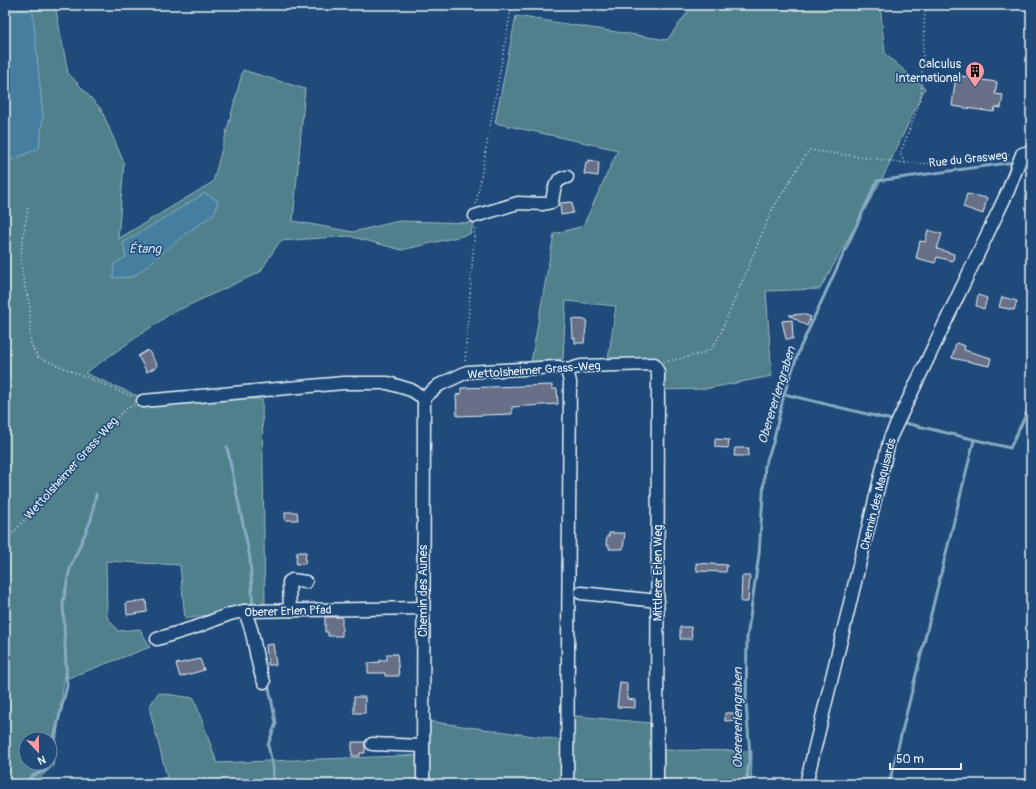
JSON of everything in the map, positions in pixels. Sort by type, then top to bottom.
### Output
[{"type":"street","name":"Chemin des Maquisards","points":[[806,784],[890,438],[1027,152]]},
{"type":"street","points":[[475,216],[518,203],[543,204],[552,202],[557,181],[560,178],[567,177]]},
{"type":"street","name":"Wettolsheimer Grass-Weg","points":[[424,398],[439,385],[467,372],[558,367],[567,370],[581,366],[654,364]]},
{"type":"street","name":"Mittlerer Erlen Weg","points":[[654,364],[658,372],[657,784]]},
{"type":"street","points":[[567,370],[570,382],[567,784]]},
{"type":"street","points":[[142,401],[344,383],[388,382],[411,390],[424,398]]},
{"type":"street","name":"Chemin des Aunes","points":[[424,398],[422,608],[424,784]]},
{"type":"street","points":[[290,610],[289,582],[292,580],[306,582]]},
{"type":"street","points":[[581,593],[658,601]]},
{"type":"street","name":"Oberer Erlen Pfad","points":[[158,639],[230,614],[244,611],[422,608]]},
{"type":"street","points":[[244,611],[250,622],[258,667],[264,682]]},
{"type":"street","points":[[372,744],[423,746]]},
{"type":"path","points":[[467,372],[465,363],[475,216],[512,5]]},
{"type":"path","points":[[905,163],[900,154],[922,99],[925,5]]},
{"type":"path","name":"Rue du Grasweg","points":[[654,364],[701,354],[711,350],[718,339],[772,210],[809,150],[905,163],[943,164],[1027,152]]},
{"type":"path","points":[[28,208],[21,268],[30,311],[29,330],[32,348],[38,357],[142,401]]},
{"type":"path","name":"Wettolsheimer Grass-Weg","points":[[5,542],[109,425],[126,409],[142,401]]},
{"type":"green space","points":[[5,5],[55,5],[68,73],[101,109],[124,163],[118,239],[213,182],[243,70],[305,89],[293,221],[353,232],[399,221],[474,223],[470,234],[402,250],[349,236],[280,241],[260,272],[170,314],[85,373],[140,397],[262,399],[265,605],[185,619],[180,565],[106,561],[107,617],[118,631],[140,629],[150,647],[68,678],[65,673],[58,731],[18,731],[18,771],[47,771],[33,784],[5,784]]},
{"type":"green space","points":[[693,5],[880,5],[885,54],[925,88],[884,175],[820,289],[766,291],[772,376],[705,389],[662,390],[657,359],[608,360],[616,306],[566,301],[563,359],[531,362],[554,234],[583,226],[618,150],[495,123],[516,16],[667,40]]},
{"type":"green space","points":[[158,693],[194,698],[217,763],[427,755],[427,721],[562,740],[565,715],[661,724],[660,750],[752,751],[751,783],[754,784],[144,784],[167,777],[149,707]]},
{"type":"water","points":[[5,5],[32,5],[43,117],[39,148],[5,163]]},
{"type":"water","name":"Étang","points":[[205,193],[218,201],[215,213],[187,233],[133,277],[113,278],[114,264],[126,257],[123,243]]},
{"type":"building","name":"Calculus International","points":[[973,74],[981,75],[982,80],[997,82],[995,94],[1003,95],[1001,108],[995,107],[994,112],[952,106],[956,75],[972,78]]},
{"type":"building","points":[[589,160],[599,162],[598,176],[584,174],[586,162],[589,162]]},
{"type":"building","points":[[967,194],[987,198],[983,214],[963,207]]},
{"type":"building","points":[[572,202],[573,213],[561,215],[560,203]]},
{"type":"building","points":[[928,230],[942,234],[937,249],[954,254],[953,261],[937,257],[935,263],[916,258],[920,241],[925,242]]},
{"type":"building","points":[[978,295],[987,298],[984,309],[976,306]]},
{"type":"building","points":[[1002,297],[1017,301],[1014,310],[999,307]]},
{"type":"building","points":[[803,314],[811,317],[807,326],[789,315]]},
{"type":"building","points":[[572,319],[587,320],[584,343],[575,343],[575,338],[573,338]]},
{"type":"building","points":[[792,320],[793,339],[786,339],[782,321]]},
{"type":"building","points":[[956,343],[965,346],[964,350],[991,358],[989,366],[952,358]]},
{"type":"building","points":[[148,350],[158,366],[147,372],[138,356]]},
{"type":"building","points":[[552,385],[552,389],[557,389],[558,404],[512,407],[512,414],[457,416],[456,395],[461,394],[461,388]]},
{"type":"building","points":[[715,439],[729,440],[728,448],[715,447]]},
{"type":"building","points":[[735,448],[749,448],[748,456],[734,456]]},
{"type":"building","points":[[285,512],[297,512],[298,520],[285,520]]},
{"type":"building","points":[[609,533],[625,533],[623,549],[609,549],[609,545],[606,545],[607,536],[609,536]]},
{"type":"building","points":[[297,552],[306,552],[305,564],[296,564]]},
{"type":"building","points":[[696,563],[727,565],[726,572],[697,571]]},
{"type":"building","points":[[742,576],[750,576],[748,602],[741,602]]},
{"type":"building","points":[[146,600],[147,612],[127,615],[126,603]]},
{"type":"building","points":[[325,617],[342,617],[342,636],[328,636],[328,632],[325,632]]},
{"type":"building","points":[[680,627],[691,627],[692,639],[680,639]]},
{"type":"building","points":[[273,644],[276,665],[268,665],[266,645]]},
{"type":"building","points":[[387,654],[397,654],[399,676],[385,676],[385,673],[368,673],[368,663],[387,660]]},
{"type":"building","points":[[200,659],[204,670],[180,677],[176,664]]},
{"type":"building","points":[[620,682],[627,683],[627,699],[635,700],[635,708],[617,707]]},
{"type":"building","points":[[354,697],[365,697],[365,713],[354,713]]},
{"type":"building","points":[[725,713],[736,713],[736,720],[725,721]]},
{"type":"building","points":[[352,742],[365,742],[365,753],[360,753],[360,756],[352,756]]},
{"type":"waterway","name":"Oberererlengraben","points":[[1023,161],[1031,160]]},
{"type":"waterway","name":"Oberererlengraben","points":[[746,784],[750,755],[746,703],[747,638],[759,554],[765,465],[773,443],[784,394],[800,348],[877,181],[1015,162]]},
{"type":"waterway","points":[[784,394],[896,421]]},
{"type":"waterway","points":[[901,422],[1010,448],[1031,404]]},
{"type":"waterway","points":[[889,784],[974,440]]},
{"type":"waterway","points":[[227,447],[250,558],[253,608]]},
{"type":"waterway","points":[[56,731],[67,686],[63,603],[70,568],[91,520],[96,494]]},
{"type":"waterway","points":[[268,683],[276,723],[268,745],[273,768],[273,784]]},
{"type":"waterway","points":[[25,784],[32,776],[44,771]]},
{"type":"place","name":"Calculus International","points":[[975,88]]}]
